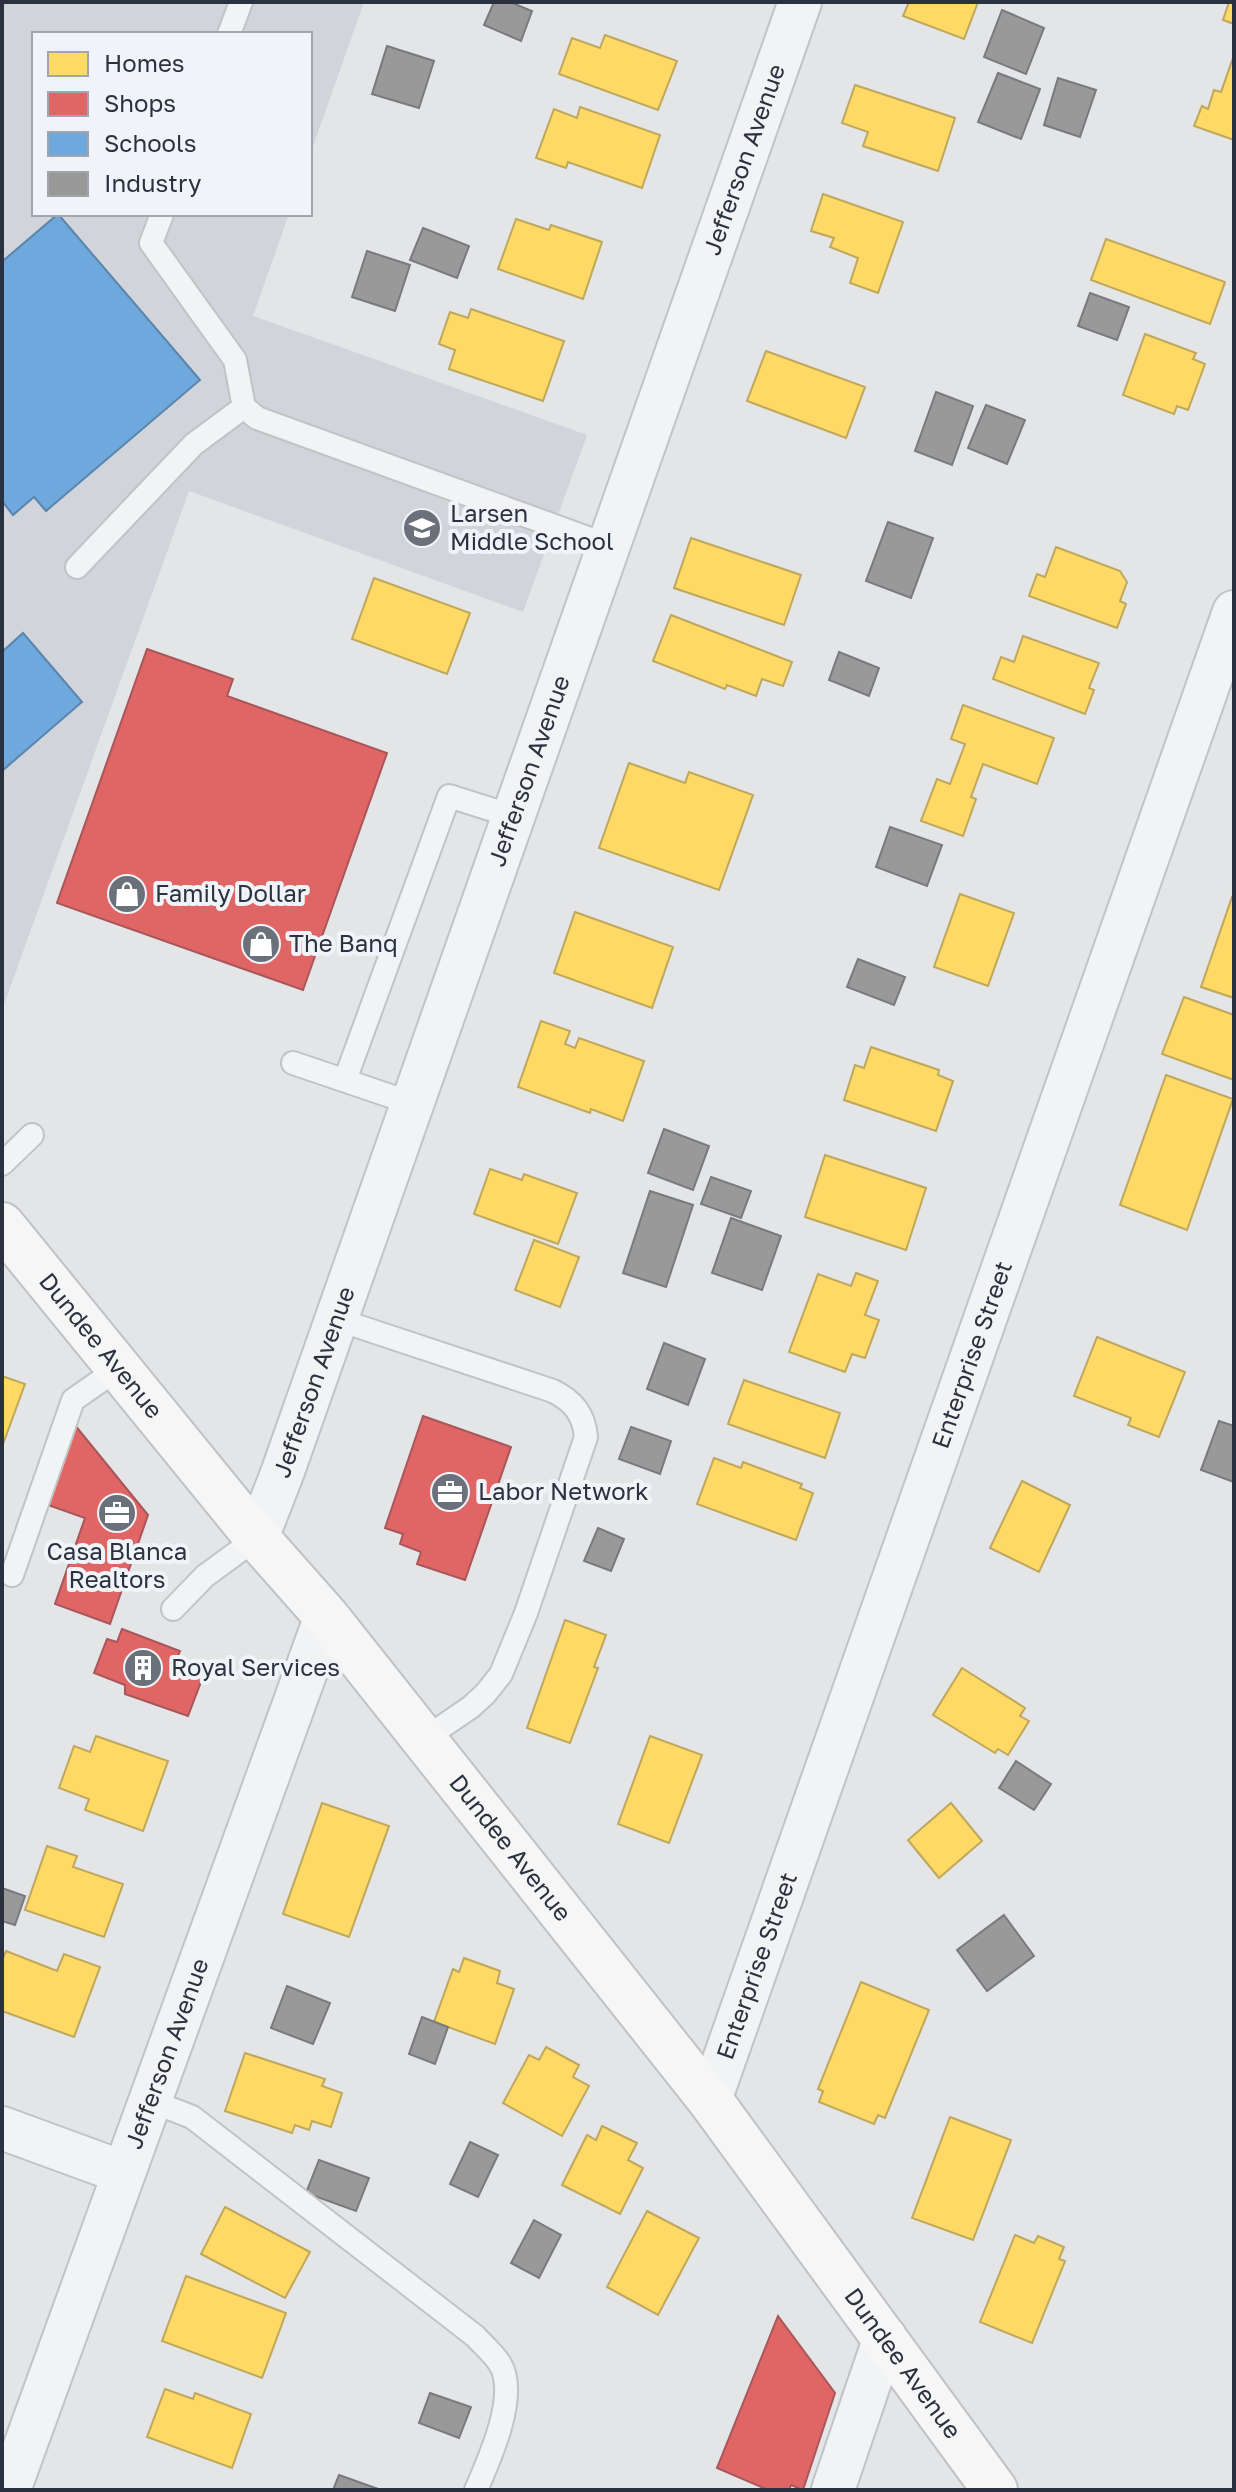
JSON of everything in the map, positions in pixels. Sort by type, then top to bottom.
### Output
[{"type":"main road","name":"Dundee Avenue","points":[[2,1225],[257,1538],[326,1616],[710,2100],[995,2490]]},
{"type":"street","name":"Jefferson Avenue","points":[[257,1538],[800,2]]},
{"type":"street","name":"Enterprise Street","points":[[710,2100],[1234,612]]},
{"type":"street","name":"Jefferson Avenue","points":[[9,2490],[326,1616]]},
{"type":"street","points":[[2,2128],[122,2172]]},
{"type":"street","points":[[833,2490],[885,2337]]},
{"type":"lane","points":[[230,32],[241,2]]},
{"type":"lane","points":[[161,216],[151,243],[235,360],[244,407],[257,418],[607,545]]},
{"type":"lane","points":[[77,567],[194,444],[244,407]]},
{"type":"lane","points":[[345,1080],[449,796],[512,816]]},
{"type":"lane","points":[[293,1063],[411,1103]]},
{"type":"lane","points":[[2,1164],[32,1135]]},
{"type":"lane","points":[[336,1319],[553,1391],[574,1405],[584,1426],[586,1437],[526,1613],[501,1674],[471,1707],[424,1739]]},
{"type":"lane","points":[[12,1575],[73,1400],[119,1368]]},
{"type":"lane","points":[[173,1609],[205,1576],[257,1538]]},
{"type":"lane","points":[[148,2100],[192,2117],[475,2336],[501,2365],[507,2388],[501,2423],[476,2490]]},
{"type":"shaded area","name":"Larsen Middle School","points":[[2,2],[364,2],[312,149],[312,32],[32,32],[32,216],[288,216],[253,316],[587,435],[523,612],[189,491],[2,1010]]},
{"type":"building: Homes","points":[[909,2],[978,2],[964,39],[903,16]]},
{"type":"building: Homes","points":[[1229,2],[1234,2],[1234,24],[1223,20]]},
{"type":"building: Homes","points":[[605,35],[677,61],[658,110],[559,74],[572,38],[600,48]]},
{"type":"building: Homes","points":[[1234,55],[1234,140],[1194,126],[1202,106],[1208,109],[1214,90],[1221,92]]},
{"type":"building: Homes","points":[[855,85],[955,118],[938,171],[863,146],[868,132],[842,123]]},
{"type":"building: Homes","points":[[580,107],[660,135],[642,188],[568,162],[566,168],[536,158],[554,109],[577,118]]},
{"type":"building: Homes","points":[[823,194],[903,222],[878,293],[850,283],[858,258],[830,247],[834,238],[811,231]]},
{"type":"building: Homes","points":[[516,219],[549,230],[551,225],[602,242],[583,299],[498,269]]},
{"type":"building: Homes","points":[[1106,239],[1225,282],[1210,324],[1091,280]]},
{"type":"building: Homes","points":[[471,309],[564,341],[543,401],[449,369],[455,350],[439,344],[450,312],[468,318]]},
{"type":"building: Homes","points":[[1145,334],[1196,353],[1193,359],[1205,364],[1188,410],[1177,406],[1174,414],[1123,395]]},
{"type":"building: Homes","points":[[766,351],[865,387],[846,438],[747,401]]},
{"type":"building: Homes","points":[[691,538],[801,575],[784,625],[674,588]]},
{"type":"building: Homes","points":[[1056,547],[1120,571],[1127,582],[1120,601],[1126,604],[1117,628],[1029,596],[1037,574],[1045,577]]},
{"type":"building: Homes","points":[[374,578],[470,613],[447,674],[352,639]]},
{"type":"building: Homes","points":[[671,615],[792,662],[783,686],[762,679],[756,696],[727,685],[725,689],[653,661]]},
{"type":"building: Homes","points":[[1023,636],[1099,663],[1089,688],[1094,690],[1085,714],[993,679],[1001,657],[1014,662]]},
{"type":"building: Homes","points":[[963,705],[1054,738],[1037,784],[983,764],[971,797],[976,799],[963,836],[921,821],[937,779],[950,784],[965,744],[951,739]]},
{"type":"building: Homes","points":[[629,763],[685,783],[689,772],[753,795],[719,890],[599,848]]},
{"type":"building: Homes","points":[[960,894],[1014,913],[988,986],[934,967]]},
{"type":"building: Homes","points":[[1234,898],[1234,998],[1201,987]]},
{"type":"building: Homes","points":[[575,912],[673,947],[652,1008],[554,973]]},
{"type":"building: Homes","points":[[1184,997],[1234,1015],[1234,1080],[1162,1054]]},
{"type":"building: Homes","points":[[541,1021],[570,1031],[565,1044],[575,1048],[579,1038],[644,1061],[623,1121],[591,1109],[590,1113],[518,1087]]},
{"type":"building: Homes","points":[[871,1047],[939,1070],[938,1075],[953,1081],[936,1131],[844,1100],[855,1065],[864,1068]]},
{"type":"building: Homes","points":[[1166,1075],[1233,1099],[1187,1230],[1120,1205]]},
{"type":"building: Homes","points":[[825,1155],[926,1188],[906,1250],[805,1217]]},
{"type":"building: Homes","points":[[490,1169],[522,1180],[524,1174],[577,1193],[558,1244],[474,1214]]},
{"type":"building: Homes","points":[[534,1240],[579,1257],[560,1307],[515,1290]]},
{"type":"building: Homes","points":[[856,1273],[878,1281],[865,1315],[879,1320],[865,1358],[852,1354],[845,1372],[789,1352],[818,1274],[851,1286]]},
{"type":"building: Homes","points":[[1097,1337],[1185,1372],[1159,1437],[1128,1425],[1131,1418],[1074,1396]]},
{"type":"building: Homes","points":[[2,1376],[25,1384],[3,1444],[2,1444]]},
{"type":"building: Homes","points":[[744,1380],[840,1413],[825,1458],[728,1424]]},
{"type":"building: Homes","points":[[714,1458],[741,1468],[743,1462],[802,1484],[800,1488],[813,1493],[796,1540],[697,1504]]},
{"type":"building: Homes","points":[[1022,1481],[1070,1505],[1039,1572],[990,1548]]},
{"type":"building: Homes","points":[[565,1620],[606,1635],[594,1667],[598,1668],[570,1743],[527,1728]]},
{"type":"building: Homes","points":[[962,1668],[1025,1708],[1020,1716],[1029,1721],[1008,1755],[998,1749],[995,1753],[933,1715]]},
{"type":"building: Homes","points":[[96,1736],[168,1761],[143,1831],[85,1810],[89,1799],[59,1788],[74,1746],[90,1752]]},
{"type":"building: Homes","points":[[650,1736],[702,1755],[669,1843],[618,1824]]},
{"type":"building: Homes","points":[[322,1803],[389,1826],[349,1937],[283,1914]]},
{"type":"building: Homes","points":[[951,1803],[982,1841],[939,1878],[908,1840]]},
{"type":"building: Homes","points":[[47,1846],[77,1856],[73,1867],[123,1884],[104,1937],[25,1910]]},
{"type":"building: Homes","points":[[6,1951],[57,1971],[64,1954],[100,1967],[74,2037],[2,2011],[2,1961]]},
{"type":"building: Homes","points":[[464,1958],[500,1971],[497,1983],[514,1989],[495,2044],[434,2022],[453,1969],[459,1972]]},
{"type":"building: Homes","points":[[861,1982],[929,2010],[885,2118],[878,2115],[874,2124],[819,2102],[823,2091],[818,2089]]},
{"type":"building: Homes","points":[[546,2047],[579,2065],[573,2077],[589,2086],[562,2136],[503,2103],[529,2055],[539,2060]]},
{"type":"building: Homes","points":[[245,2053],[325,2079],[322,2086],[342,2093],[331,2127],[312,2121],[309,2130],[295,2125],[292,2133],[225,2111]]},
{"type":"building: Homes","points":[[950,2117],[1011,2140],[973,2240],[912,2218]]},
{"type":"building: Homes","points":[[602,2126],[637,2143],[628,2160],[643,2168],[620,2214],[562,2185],[587,2135],[596,2140]]},
{"type":"building: Homes","points":[[225,2207],[310,2252],[285,2298],[201,2254]]},
{"type":"building: Homes","points":[[647,2211],[699,2238],[658,2315],[607,2287]]},
{"type":"building: Homes","points":[[1015,2235],[1034,2243],[1038,2236],[1064,2247],[1059,2259],[1065,2261],[1032,2343],[980,2322]]},
{"type":"building: Homes","points":[[186,2276],[286,2313],[262,2378],[162,2341]]},
{"type":"building: Homes","points":[[165,2389],[193,2399],[195,2393],[251,2414],[232,2468],[147,2437]]},
{"type":"building: Shops","points":[[147,649],[233,679],[227,696],[387,753],[303,990],[57,903]]},
{"type":"building: Shops","points":[[423,1416],[511,1447],[465,1580],[417,1564],[421,1552],[400,1544],[403,1534],[385,1528]]},
{"type":"building: Shops","points":[[74,1424],[148,1515],[110,1624],[55,1604],[85,1518],[45,1504]]},
{"type":"building: Shops","name":"Royal Services","points":[[122,1629],[180,1651],[175,1663],[204,1674],[188,1716],[125,1694],[125,1685],[94,1673],[107,1639],[117,1642]]},
{"type":"building: Shops","points":[[778,2316],[835,2393],[803,2490],[791,2485],[789,2490],[768,2490],[717,2468]]},
{"type":"building: Schools","points":[[56,216],[60,216],[200,380],[46,511],[34,497],[13,515],[2,501],[2,258],[4,260]]},
{"type":"building: Schools","points":[[23,633],[82,702],[2,771],[2,652]]},
{"type":"building: Industry","points":[[494,2],[510,2],[532,11],[521,41],[484,25]]},
{"type":"building: Industry","points":[[1002,10],[1044,28],[1026,74],[984,57]]},
{"type":"building: Industry","points":[[387,46],[434,61],[419,108],[372,94]]},
{"type":"building: Industry","points":[[998,73],[1040,89],[1021,139],[978,122]]},
{"type":"building: Industry","points":[[1058,78],[1096,90],[1080,137],[1044,125]]},
{"type":"building: Industry","points":[[423,228],[469,246],[457,278],[410,260]]},
{"type":"building: Industry","points":[[367,251],[410,265],[395,311],[352,297]]},
{"type":"building: Industry","points":[[1090,293],[1129,307],[1117,340],[1078,326]]},
{"type":"building: Industry","points":[[936,392],[973,406],[952,465],[915,451]]},
{"type":"building: Industry","points":[[986,405],[1025,420],[1007,464],[968,448]]},
{"type":"building: Industry","points":[[888,522],[933,538],[911,598],[866,581]]},
{"type":"building: Industry","points":[[839,652],[879,668],[869,696],[829,680]]},
{"type":"building: Industry","points":[[890,827],[942,845],[927,886],[876,867]]},
{"type":"building: Industry","points":[[858,959],[905,977],[894,1005],[847,987]]},
{"type":"building: Industry","points":[[664,1129],[709,1146],[693,1190],[648,1173]]},
{"type":"building: Industry","points":[[711,1177],[751,1191],[741,1218],[701,1204]]},
{"type":"building: Industry","points":[[650,1191],[693,1205],[666,1287],[623,1273]]},
{"type":"building: Industry","points":[[731,1218],[781,1236],[762,1290],[712,1273]]},
{"type":"building: Industry","points":[[664,1343],[705,1359],[688,1405],[647,1389]]},
{"type":"building: Industry","points":[[1219,1421],[1234,1426],[1234,1482],[1201,1470]]},
{"type":"building: Industry","points":[[631,1427],[671,1441],[660,1474],[619,1459]]},
{"type":"building: Industry","points":[[598,1528],[624,1539],[611,1571],[584,1561]]},
{"type":"building: Industry","points":[[1016,1761],[1051,1784],[1034,1810],[999,1788]]},
{"type":"building: Industry","points":[[2,1888],[25,1896],[15,1925],[2,1921]]},
{"type":"building: Industry","points":[[1004,1915],[1034,1956],[987,1991],[957,1950]]},
{"type":"building: Industry","points":[[287,1986],[330,2003],[313,2044],[271,2028]]},
{"type":"building: Industry","points":[[422,2017],[448,2027],[435,2064],[409,2054]]},
{"type":"building: Industry","points":[[470,2142],[498,2155],[478,2197],[450,2184]]},
{"type":"building: Industry","points":[[319,2160],[369,2178],[356,2211],[306,2193]]},
{"type":"building: Industry","points":[[534,2220],[561,2235],[539,2278],[511,2263]]},
{"type":"building: Industry","points":[[430,2393],[471,2407],[459,2438],[419,2423]]},
{"type":"building: Industry","points":[[339,2475],[381,2490],[333,2490]]},
{"type":"place","name":"Larsen Middle School","points":[[422,528]]},
{"type":"place","name":"Family Dollar","points":[[127,894]]},
{"type":"place","name":"The Banq","points":[[261,944]]},
{"type":"place","name":"Labor Network","points":[[450,1492]]},
{"type":"place","name":"Casa Blanca Realtors","points":[[117,1513]]},
{"type":"place","name":"Royal Services","points":[[143,1668]]}]
